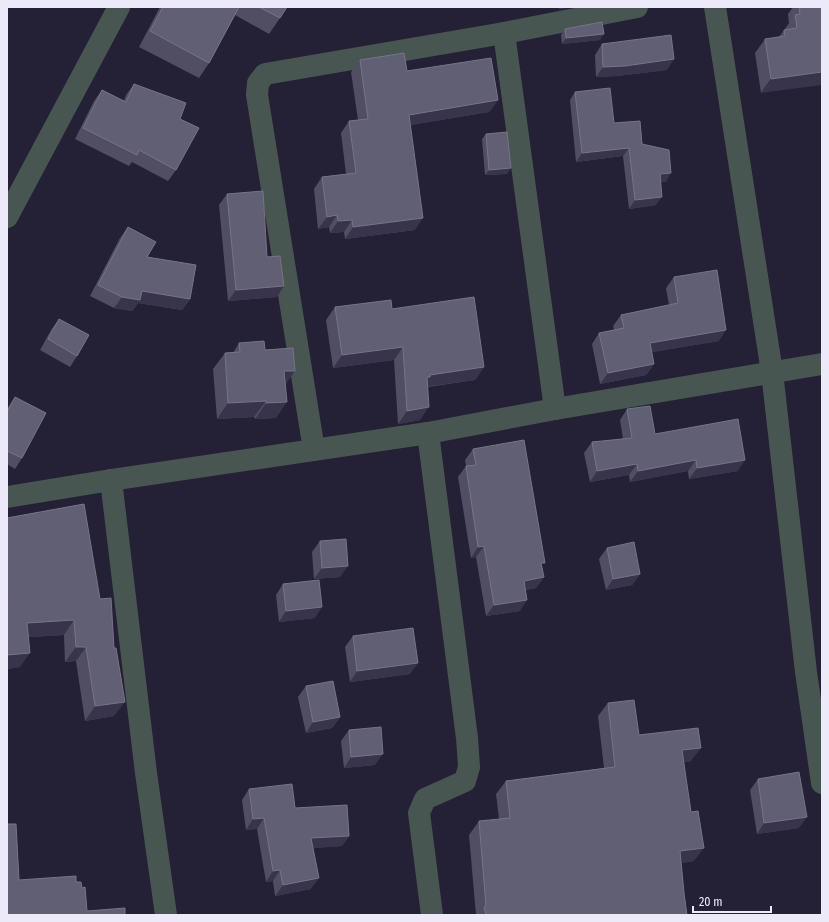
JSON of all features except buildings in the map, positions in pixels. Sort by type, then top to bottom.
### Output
[{"type":"street","points":[[7,218],[119,7]]},
{"type":"street","points":[[314,450],[257,95],[258,83],[266,74],[504,33],[637,7]]},
{"type":"street","points":[[715,7],[772,372],[806,672],[822,783]]},
{"type":"street","points":[[504,33],[555,409]]},
{"type":"street","points":[[7,497],[428,433],[555,409],[822,364]]},
{"type":"street","points":[[428,433],[467,738],[469,767],[465,781],[425,799],[419,812],[432,915]]},
{"type":"street","points":[[111,480],[146,773],[166,915]]}]
